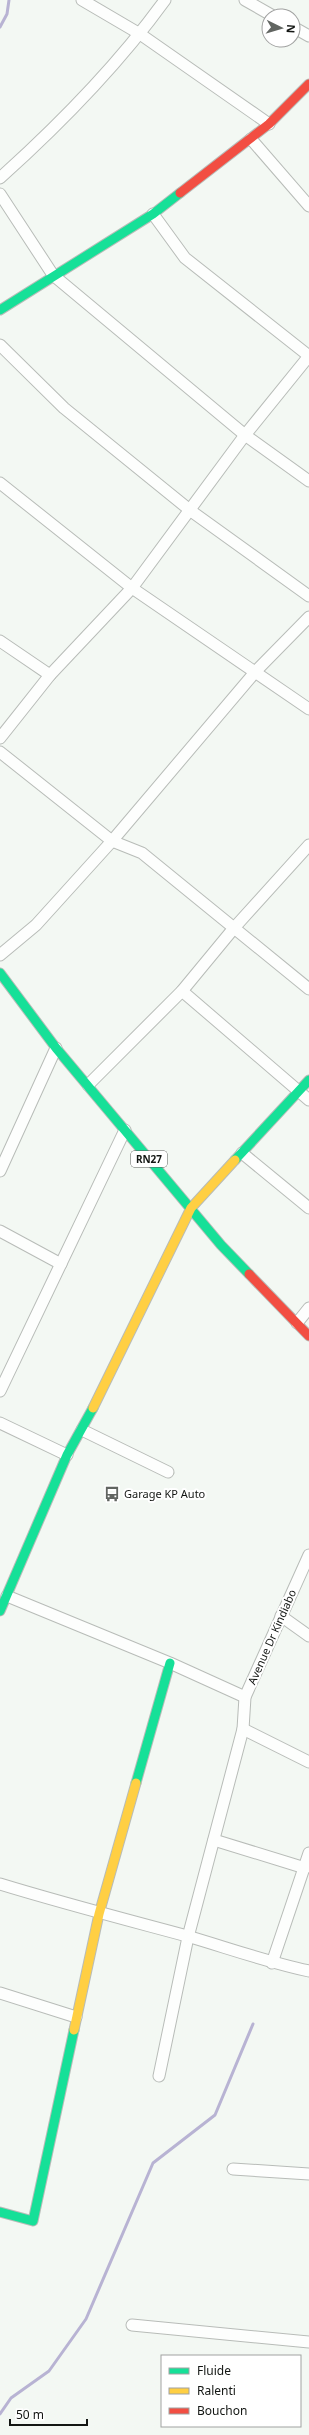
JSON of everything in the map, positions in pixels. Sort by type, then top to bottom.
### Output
[{"type":"street","points":[[82,0],[140,34],[269,124]]},
{"type":"street","points":[[0,178],[48,134],[140,34],[165,0]]},
{"type":"street","points":[[245,0],[261,9]]},
{"type":"street","points":[[0,310],[53,275],[153,214],[269,124],[309,84]]},
{"type":"street","points":[[250,139],[309,206]]},
{"type":"street","points":[[0,194],[53,275],[245,435],[309,481]]},
{"type":"street","points":[[0,738],[50,675],[132,588],[191,511],[245,435],[309,356],[185,258],[153,214]]},
{"type":"street","points":[[0,345],[64,408],[191,511],[309,596]]},
{"type":"street","points":[[1,485],[132,588],[256,671],[309,709]]},
{"type":"street","points":[[0,955],[36,925],[112,841],[256,671],[309,618]]},
{"type":"street","points":[[0,641],[50,675]]},
{"type":"street","points":[[0,752],[112,841],[142,853],[309,989]]},
{"type":"street","points":[[88,1085],[182,991],[234,928],[309,845]]},
{"type":"street","name":"RN27","points":[[0,973],[56,1048],[191,1208],[220,1245],[309,1336]]},
{"type":"street","points":[[182,991],[309,1100]]},
{"type":"street","points":[[0,1171],[56,1048]]},
{"type":"street","points":[[0,1611],[67,1455],[82,1430],[191,1208],[309,1080]]},
{"type":"street","points":[[0,1391],[124,1130]]},
{"type":"street","points":[[242,1153],[309,1208]]},
{"type":"street","points":[[0,1231],[60,1264]]},
{"type":"street","points":[[297,1323],[309,1308]]},
{"type":"street","points":[[0,1423],[67,1455]]},
{"type":"street","points":[[82,1430],[168,1472]]},
{"type":"street","name":"Avenue Dr Kindiabo","points":[[245,1697],[309,1555]]},
{"type":"street","points":[[7,1596],[170,1663],[245,1697],[244,1729],[188,1937],[159,2076]]},
{"type":"street","points":[[281,1616],[309,1636]]},
{"type":"street","points":[[0,2212],[33,2221],[99,1914],[170,1663]]},
{"type":"street","points":[[244,1729],[309,1762]]},
{"type":"street","points":[[214,1840],[305,1868]]},
{"type":"street","points":[[272,1963],[309,1854]]},
{"type":"street","points":[[0,1884],[99,1914],[188,1937],[272,1963],[309,1971]]},
{"type":"street","points":[[0,1993],[76,2017]]},
{"type":"street","points":[[233,2169],[309,2174]]},
{"type":"street","points":[[132,2325],[309,2342]]},
{"type":"waterway","points":[[0,27],[7,14],[9,0]]},
{"type":"waterway","points":[[0,2414],[11,2398],[49,2371],[86,2319],[153,2163],[215,2115],[253,2024]]},
{"type":"traffic: fast","points":[[0,310],[153,214],[180,193]]},
{"type":"traffic: fast","points":[[0,973],[56,1048],[221,1245],[249,1274]]},
{"type":"traffic: fast","points":[[235,1160],[309,1080]]},
{"type":"traffic: fast","points":[[0,1611],[67,1455],[93,1408]]},
{"type":"traffic: fast","points":[[136,1783],[170,1663]]},
{"type":"traffic: fast","points":[[0,2212],[33,2221],[74,2030]]},
{"type":"traffic: slow","points":[[93,1408],[191,1208],[235,1160]]},
{"type":"traffic: slow","points":[[74,2030],[99,1914],[136,1783]]},
{"type":"traffic: jam","points":[[180,193],[269,124],[309,84]]},
{"type":"traffic: jam","points":[[249,1274],[309,1336]]},
{"type":"place","name":"Garage KP Auto","points":[[112,1494]]}]
